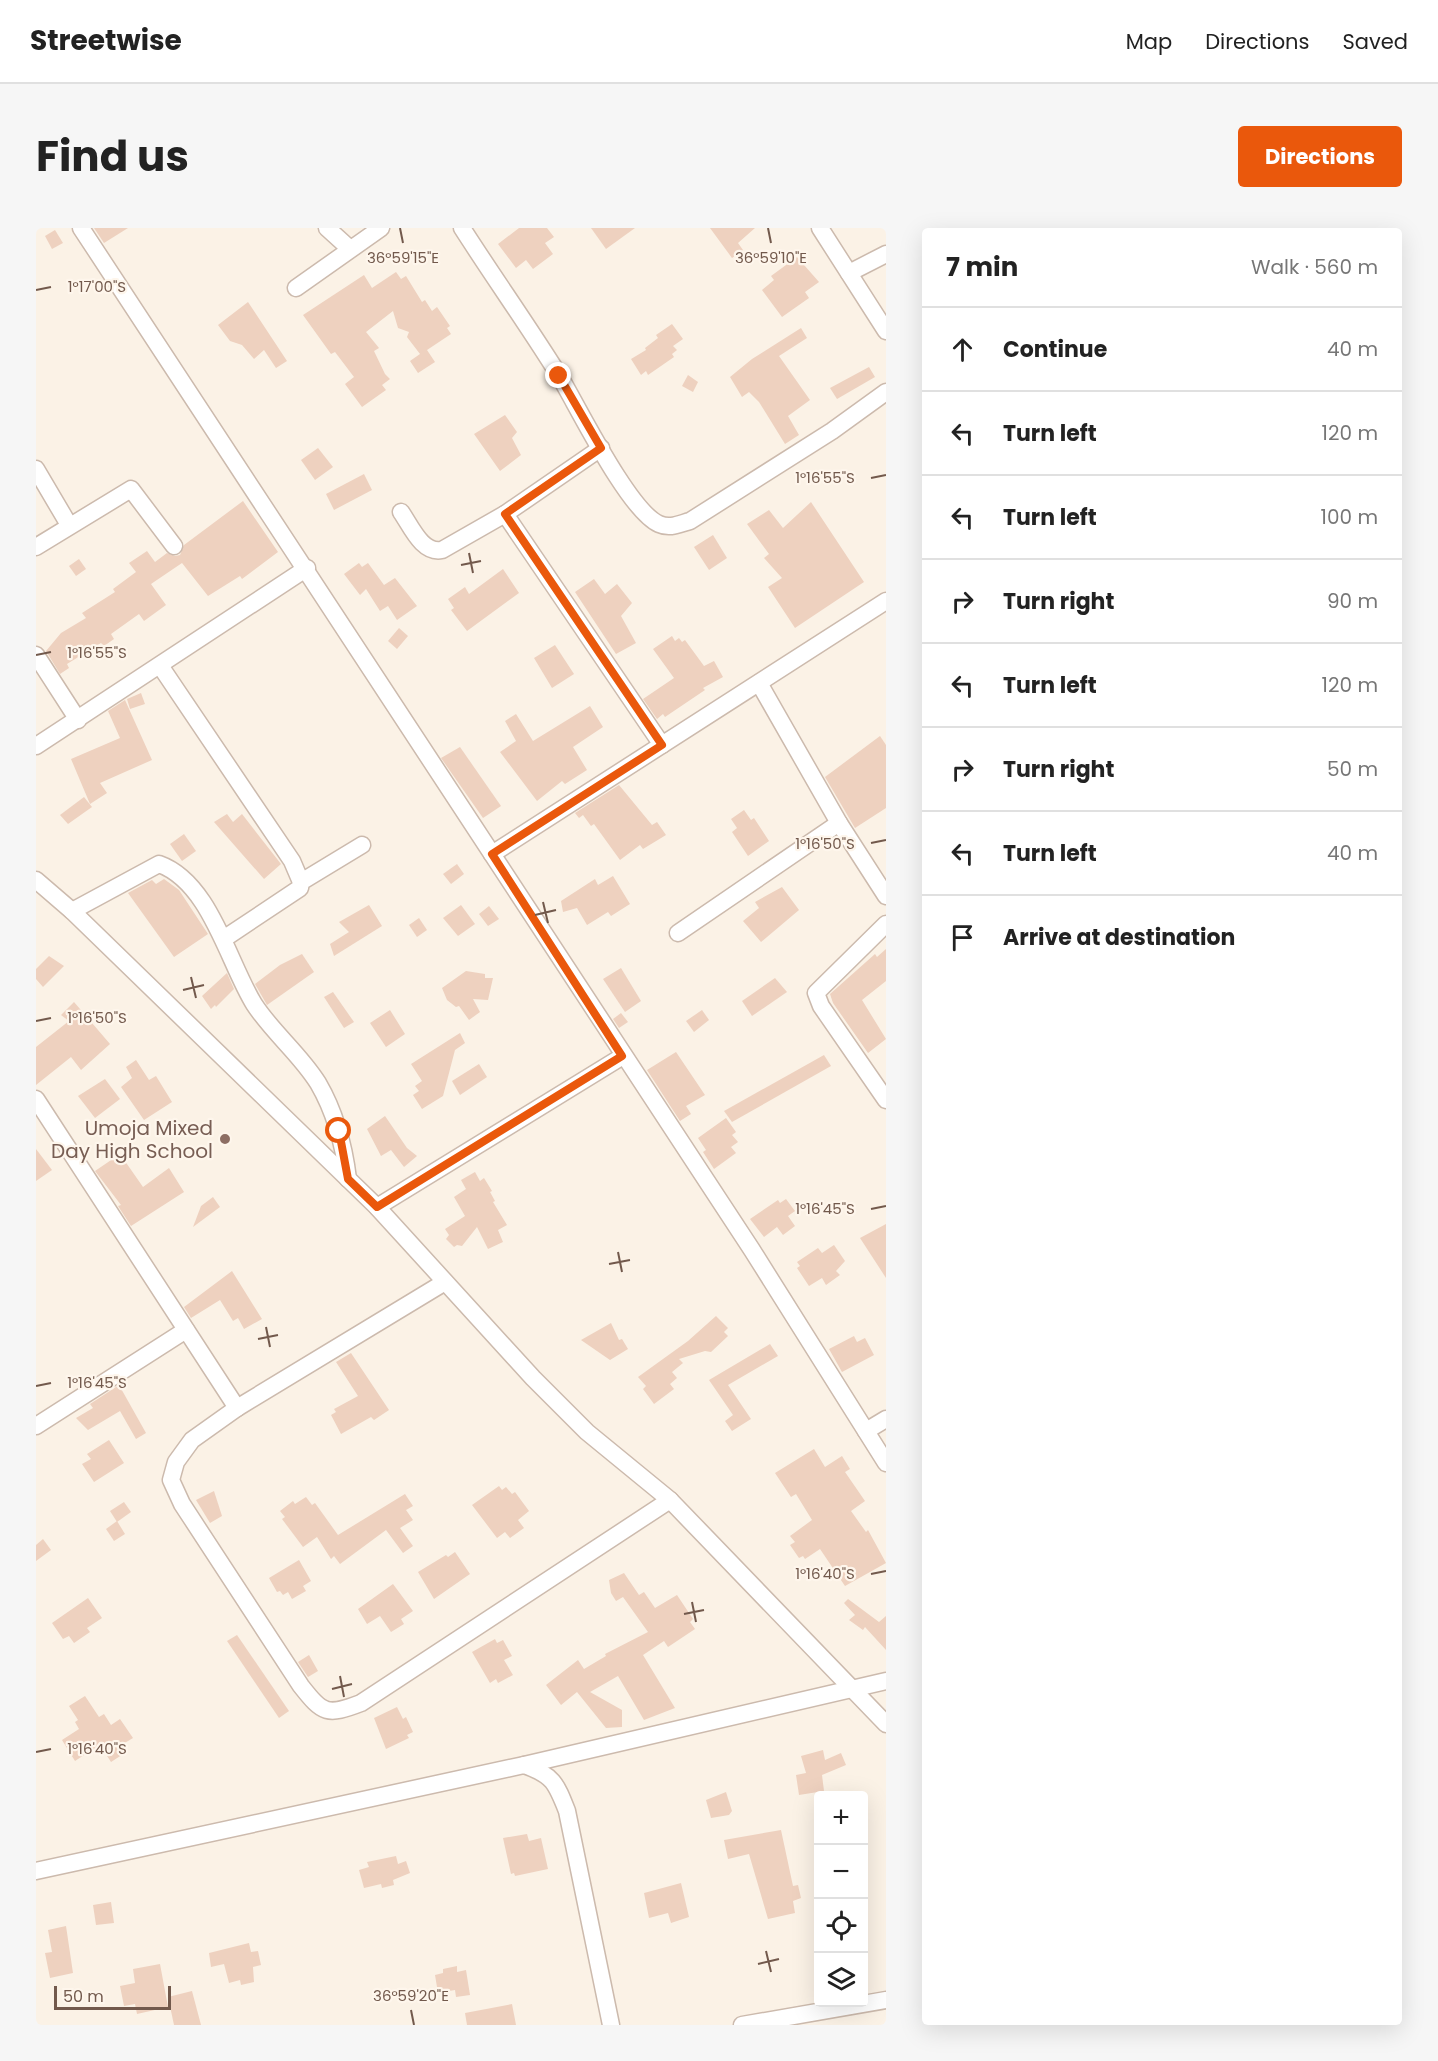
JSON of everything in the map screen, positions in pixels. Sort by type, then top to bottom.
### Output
[{"type":"street","points":[[81,228],[307,568],[622,1056],[753,1250],[886,1463]]},
{"type":"street","points":[[327,228],[349,248]]},
{"type":"street","points":[[296,288],[349,248],[381,228]]},
{"type":"street","points":[[462,228],[559,376],[635,502],[658,524],[672,527],[699,515],[832,431],[886,392]]},
{"type":"street","points":[[820,228],[886,331]]},
{"type":"street","points":[[849,273],[886,254]]},
{"type":"street","points":[[401,512],[426,548],[435,552],[505,514],[601,448]]},
{"type":"street","points":[[36,469],[69,525]]},
{"type":"street","points":[[36,547],[131,489],[174,546]]},
{"type":"street","points":[[505,514],[662,745]]},
{"type":"street","points":[[36,746],[161,667],[307,568]]},
{"type":"street","points":[[492,854],[886,601]]},
{"type":"street","points":[[36,655],[78,720]]},
{"type":"street","points":[[161,667],[292,861],[301,882],[300,888],[225,938]]},
{"type":"street","points":[[759,683],[839,823],[886,896]]},
{"type":"street","points":[[678,933],[839,823]]},
{"type":"street","points":[[301,882],[362,845]]},
{"type":"street","points":[[72,910],[159,864],[179,872],[225,938],[239,977],[255,1006],[318,1082],[339,1131],[348,1179]]},
{"type":"street","points":[[36,880],[72,910],[377,1207],[532,1378],[587,1432],[670,1500],[886,1724]]},
{"type":"street","points":[[886,924],[816,993],[821,1006],[886,1100]]},
{"type":"street","points":[[377,1207],[622,1056]]},
{"type":"street","points":[[36,1099],[237,1408]]},
{"type":"street","points":[[445,1282],[237,1408],[192,1440],[176,1462],[171,1480],[182,1504],[301,1686],[318,1708],[330,1712],[361,1703],[670,1500]]},
{"type":"street","points":[[36,1426],[186,1330]]},
{"type":"street","points":[[866,1431],[886,1419]]},
{"type":"street","points":[[36,1871],[524,1765],[854,1691],[886,1681]]},
{"type":"street","points":[[524,1765],[547,1773],[558,1788],[567,1811],[611,2025]]},
{"type":"street","points":[[742,2025],[886,2000]]},
{"type":"street","points":[[833,2010],[843,2025]]},
{"type":"building","points":[[94,228],[128,228],[104,243]]},
{"type":"building","points":[[519,228],[547,228],[554,237],[545,243],[553,254],[533,269],[526,260],[516,268],[498,244]]},
{"type":"building","points":[[591,228],[635,228],[606,249]]},
{"type":"building","points":[[710,228],[755,228],[738,243],[743,250],[732,258]]},
{"type":"building","points":[[55,230],[63,243],[52,249],[45,236]]},
{"type":"building","points":[[797,257],[819,282],[805,292],[809,298],[782,317],[762,290],[774,280],[771,276]]},
{"type":"building","points":[[396,272],[401,279],[406,276],[422,302],[425,300],[432,311],[437,307],[450,326],[447,328],[451,334],[427,350],[435,362],[418,373],[410,361],[420,354],[407,337],[409,332],[398,328],[393,311],[366,332],[379,348],[374,351],[385,374],[390,379],[382,385],[386,390],[362,407],[345,384],[354,377],[335,352],[331,354],[303,315],[364,275],[372,288]]},
{"type":"building","points":[[248,302],[287,361],[276,368],[264,350],[254,359],[242,345],[230,341],[218,325]]},
{"type":"building","points":[[672,324],[683,339],[673,346],[677,350],[672,354],[674,357],[648,375],[646,371],[641,375],[631,359],[646,350],[645,348],[658,338],[656,335]]},
{"type":"building","points":[[801,328],[807,338],[779,356],[810,400],[788,416],[799,435],[785,444],[759,402],[749,392],[742,397],[730,377],[752,359]]},
{"type":"building","points":[[869,367],[875,377],[837,399],[830,388]]},
{"type":"building","points":[[688,375],[698,382],[693,392],[682,386]]},
{"type":"building","points":[[505,415],[517,432],[512,438],[521,455],[500,471],[474,434]]},
{"type":"building","points":[[318,448],[333,467],[315,480],[301,460]]},
{"type":"building","points":[[364,474],[372,490],[334,510],[326,494]]},
{"type":"building","points":[[243,501],[278,552],[242,579],[240,576],[208,596],[182,563],[151,584],[166,605],[144,621],[139,614],[111,634],[114,639],[104,646],[101,643],[67,664],[69,668],[60,674],[46,651],[61,633],[86,618],[82,613],[115,592],[113,589],[136,572],[129,563],[147,551],[155,562],[167,553],[180,555],[184,545]]},
{"type":"building","points":[[811,502],[864,582],[795,628],[768,587],[782,578],[764,558],[769,554],[747,524],[769,510],[783,528]]},
{"type":"building","points":[[713,535],[727,558],[709,570],[694,547]]},
{"type":"building","points":[[79,559],[86,569],[76,576],[69,566]]},
{"type":"building","points":[[359,563],[362,567],[368,563],[384,585],[395,578],[417,606],[397,620],[388,606],[380,611],[366,589],[360,595],[344,574]]},
{"type":"building","points":[[503,569],[519,593],[467,631],[451,610],[454,608],[448,599],[465,587],[469,594]]},
{"type":"building","points":[[594,579],[605,594],[617,584],[632,603],[621,616],[636,643],[616,654],[575,592]]},
{"type":"building","points":[[399,628],[408,636],[397,649],[388,641]]},
{"type":"building","points":[[672,636],[675,641],[679,638],[682,642],[685,640],[704,666],[714,661],[723,677],[703,688],[705,690],[665,717],[663,714],[657,719],[643,699],[674,678],[653,649]]},
{"type":"building","points":[[555,645],[574,674],[552,688],[534,658]]},
{"type":"building","points":[[141,693],[145,704],[130,709],[127,699]]},
{"type":"building","points":[[125,700],[152,760],[100,783],[107,793],[90,804],[71,759],[120,738],[108,711]]},
{"type":"building","points":[[590,706],[603,727],[573,747],[587,770],[565,784],[562,781],[537,801],[500,752],[516,741],[505,721],[516,714],[533,741]]},
{"type":"building","points":[[880,736],[886,745],[886,808],[855,828],[825,777]]},
{"type":"building","points":[[460,747],[501,806],[483,818],[441,758]]},
{"type":"building","points":[[619,785],[652,825],[657,822],[666,835],[643,849],[640,845],[620,860],[594,824],[591,826],[583,815],[579,818],[575,813]]},
{"type":"building","points":[[84,797],[92,807],[68,824],[60,815]]},
{"type":"building","points":[[744,810],[751,820],[754,818],[769,841],[748,856],[732,832],[737,828],[731,819]]},
{"type":"building","points":[[227,814],[233,822],[242,814],[281,864],[264,879],[214,822]]},
{"type":"building","points":[[184,834],[196,851],[182,861],[170,844]]},
{"type":"building","points":[[457,864],[464,874],[451,884],[443,874]]},
{"type":"building","points":[[613,876],[630,904],[611,916],[608,912],[587,925],[577,908],[563,912],[561,901],[595,879],[598,885]]},
{"type":"building","points":[[164,879],[179,890],[208,934],[174,957],[128,893],[152,880],[156,884]]},
{"type":"building","points":[[782,887],[799,910],[761,942],[743,921],[759,908],[755,902]]},
{"type":"building","points":[[369,905],[382,926],[334,956],[330,944],[349,932],[339,922]]},
{"type":"building","points":[[461,905],[475,924],[458,936],[443,918]]},
{"type":"building","points":[[489,906],[499,919],[488,926],[479,914]]},
{"type":"building","points":[[419,918],[427,930],[417,937],[409,925]]},
{"type":"building","points":[[886,949],[886,981],[862,1000],[886,1039],[868,1053],[833,1003],[830,994],[875,954],[877,957]]},
{"type":"building","points":[[302,954],[314,972],[267,1005],[255,984],[280,965]]},
{"type":"building","points":[[49,956],[64,966],[43,987],[36,979],[36,969]]},
{"type":"building","points":[[621,968],[641,1001],[625,1012],[603,979]]},
{"type":"building","points":[[466,971],[485,974],[485,978],[493,978],[488,1000],[473,999],[480,1012],[469,1020],[459,1006],[456,1007],[447,1000],[442,988]]},
{"type":"building","points":[[227,973],[234,989],[211,1009],[202,996]]},
{"type":"building","points":[[775,978],[787,992],[752,1016],[742,1001]]},
{"type":"building","points":[[333,992],[354,1022],[344,1028],[324,997]]},
{"type":"building","points":[[74,1002],[110,1044],[81,1070],[71,1057],[36,1085],[36,1047],[69,1021],[61,1015]]},
{"type":"building","points":[[390,1010],[405,1034],[386,1047],[370,1023]]},
{"type":"building","points":[[702,1010],[709,1020],[694,1032],[686,1021]]},
{"type":"building","points":[[621,1013],[628,1022],[619,1028],[613,1019]]},
{"type":"building","points":[[460,1033],[465,1043],[455,1050],[443,1096],[422,1109],[413,1095],[419,1091],[415,1086],[422,1081],[411,1064]]},
{"type":"building","points":[[676,1052],[705,1095],[686,1106],[691,1114],[680,1121],[647,1070]]},
{"type":"building","points":[[824,1055],[831,1066],[732,1122],[724,1111]]},
{"type":"building","points":[[136,1060],[149,1080],[156,1076],[172,1102],[144,1120],[121,1087],[132,1078],[126,1067]]},
{"type":"building","points":[[479,1064],[487,1077],[460,1095],[452,1081]]},
{"type":"building","points":[[105,1079],[120,1099],[95,1118],[78,1096]]},
{"type":"building","points":[[385,1116],[407,1148],[417,1156],[404,1167],[391,1150],[381,1156],[367,1129]]},
{"type":"building","points":[[726,1118],[736,1132],[732,1135],[738,1142],[731,1147],[736,1153],[714,1169],[703,1152],[706,1150],[698,1138]]},
{"type":"building","points":[[36,1149],[52,1170],[36,1181]]},
{"type":"building","points":[[120,1154],[143,1187],[169,1168],[184,1192],[131,1226],[118,1206],[121,1205],[95,1171]]},
{"type":"building","points":[[475,1172],[480,1181],[484,1178],[492,1191],[490,1192],[495,1201],[493,1202],[507,1225],[498,1230],[503,1242],[488,1249],[477,1227],[462,1246],[454,1247],[446,1239],[449,1235],[445,1229],[465,1216],[454,1197],[466,1189],[461,1180]]},
{"type":"building","points":[[213,1197],[220,1207],[193,1227],[201,1206]]},
{"type":"building","points":[[786,1199],[795,1211],[788,1216],[795,1226],[783,1235],[777,1227],[764,1237],[750,1219],[778,1200],[780,1203]]},
{"type":"building","points":[[886,1224],[886,1278],[860,1238]]},
{"type":"building","points":[[834,1245],[845,1261],[836,1271],[840,1275],[826,1285],[822,1278],[809,1286],[797,1268],[800,1266],[797,1262],[818,1248],[822,1253]]},
{"type":"building","points":[[232,1271],[262,1319],[244,1329],[238,1318],[233,1321],[220,1300],[191,1318],[184,1307]]},
{"type":"building","points":[[716,1316],[728,1328],[724,1332],[728,1336],[711,1352],[705,1351],[679,1359],[683,1363],[672,1372],[677,1378],[670,1384],[674,1389],[654,1404],[643,1389],[646,1386],[638,1377],[688,1341]]},
{"type":"building","points":[[611,1323],[619,1340],[622,1339],[628,1349],[610,1360],[581,1340]]},
{"type":"building","points":[[854,1336],[857,1342],[865,1338],[874,1355],[842,1372],[829,1349]]},
{"type":"building","points":[[770,1344],[778,1356],[728,1385],[751,1419],[732,1431],[725,1421],[733,1415],[709,1380]]},
{"type":"building","points":[[351,1353],[389,1410],[374,1420],[371,1417],[341,1434],[331,1415],[336,1412],[334,1409],[358,1396],[336,1362]]},
{"type":"building","points":[[119,1385],[146,1433],[136,1439],[120,1411],[88,1430],[76,1418],[93,1408],[90,1404]]},
{"type":"building","points":[[109,1440],[124,1463],[94,1482],[82,1464],[91,1459],[87,1454]]},
{"type":"building","points":[[814,1449],[825,1467],[842,1456],[850,1469],[845,1472],[865,1501],[851,1511],[866,1532],[868,1530],[886,1563],[845,1586],[820,1549],[805,1559],[803,1556],[799,1558],[790,1545],[795,1542],[790,1536],[812,1520],[796,1494],[791,1497],[775,1473]]},
{"type":"building","points":[[499,1486],[502,1490],[506,1487],[512,1494],[515,1492],[529,1511],[518,1520],[524,1528],[510,1538],[505,1532],[497,1538],[472,1505]]},
{"type":"building","points":[[214,1491],[222,1516],[210,1523],[196,1500]]},
{"type":"building","points":[[405,1494],[413,1506],[406,1510],[413,1520],[400,1528],[413,1546],[403,1553],[386,1530],[340,1564],[334,1556],[331,1559],[317,1537],[303,1547],[282,1519],[285,1517],[280,1511],[293,1501],[295,1504],[306,1497],[312,1505],[315,1503],[338,1535]]},
{"type":"building","points":[[124,1502],[131,1512],[117,1522],[110,1511]]},
{"type":"building","points":[[117,1521],[125,1534],[114,1541],[106,1529]]},
{"type":"building","points":[[43,1539],[51,1550],[36,1561],[36,1545]]},
{"type":"building","points":[[455,1552],[470,1574],[434,1599],[418,1572]]},
{"type":"building","points":[[299,1560],[311,1581],[303,1586],[306,1591],[292,1599],[288,1592],[283,1595],[280,1591],[277,1592],[269,1578]]},
{"type":"building","points":[[624,1573],[639,1595],[644,1592],[655,1608],[677,1595],[693,1619],[690,1622],[695,1629],[668,1647],[664,1641],[643,1655],[675,1708],[644,1720],[618,1676],[590,1692],[622,1710],[622,1727],[606,1728],[577,1692],[561,1705],[546,1685],[578,1660],[584,1669],[606,1656],[605,1654],[648,1632],[623,1597],[616,1601],[611,1593],[609,1580]]},
{"type":"building","points":[[393,1584],[413,1611],[401,1619],[404,1624],[391,1632],[380,1616],[367,1624],[358,1609]]},
{"type":"building","points":[[88,1598],[102,1618],[87,1628],[90,1632],[74,1643],[69,1636],[63,1639],[52,1623]]},
{"type":"building","points":[[848,1599],[879,1622],[886,1616],[886,1650],[865,1627],[863,1630],[849,1620],[855,1615],[844,1603]]},
{"type":"building","points":[[237,1635],[289,1711],[279,1718],[227,1641]]},
{"type":"building","points":[[495,1639],[497,1643],[503,1640],[512,1656],[504,1660],[513,1675],[498,1683],[496,1679],[490,1683],[472,1652]]},
{"type":"building","points":[[309,1655],[318,1671],[308,1677],[298,1662]]},
{"type":"building","points":[[85,1696],[99,1717],[104,1714],[111,1725],[120,1719],[133,1738],[123,1744],[128,1751],[111,1762],[102,1748],[95,1752],[93,1749],[75,1761],[62,1740],[79,1729],[75,1722],[78,1720],[69,1706]]},
{"type":"building","points":[[397,1707],[403,1719],[406,1717],[413,1732],[407,1735],[409,1738],[386,1749],[374,1718]]},
{"type":"building","points":[[823,1750],[825,1760],[841,1753],[846,1765],[822,1775],[824,1791],[799,1795],[796,1775],[806,1773],[801,1756]]},
{"type":"building","points":[[726,1792],[732,1811],[729,1815],[711,1818],[706,1800]]},
{"type":"building","points":[[781,1830],[793,1886],[798,1885],[801,1898],[793,1901],[795,1913],[768,1919],[749,1854],[728,1859],[724,1840]]},
{"type":"building","points":[[527,1834],[529,1841],[541,1838],[548,1869],[515,1876],[514,1873],[511,1874],[503,1838]]},
{"type":"building","points":[[396,1856],[398,1864],[406,1861],[410,1873],[393,1880],[394,1885],[382,1888],[381,1884],[364,1888],[359,1870],[369,1867],[367,1862]]},
{"type":"building","points":[[681,1883],[689,1917],[671,1923],[668,1913],[649,1918],[644,1893]]},
{"type":"building","points":[[111,1902],[114,1923],[96,1925],[93,1905]]},
{"type":"building","points":[[66,1926],[73,1973],[50,1978],[45,1953],[52,1952],[48,1930]]},
{"type":"building","points":[[249,1943],[251,1952],[258,1951],[261,1965],[253,1967],[254,1982],[241,1985],[240,1980],[229,1983],[224,1964],[211,1967],[209,1953]]},
{"type":"building","points":[[160,1964],[168,2007],[137,2014],[135,2004],[124,2006],[120,1986],[135,1983],[133,1969]]},
{"type":"building","points":[[457,1966],[457,1972],[466,1970],[470,1995],[456,1997],[455,1990],[438,1993],[435,1975],[443,1973],[443,1969]]},
{"type":"building","points":[[192,1991],[201,2025],[174,2025],[168,1997]]},
{"type":"building","points":[[512,2004],[516,2025],[467,2025],[465,2013]]},
{"type":"place","name":"Umoja Mixed Day High School","points":[[225,1139]]},
{"type":"route","points":[[339,1131],[348,1179],[377,1207],[622,1056],[492,854],[662,745],[505,514],[601,448],[559,376]]}]
